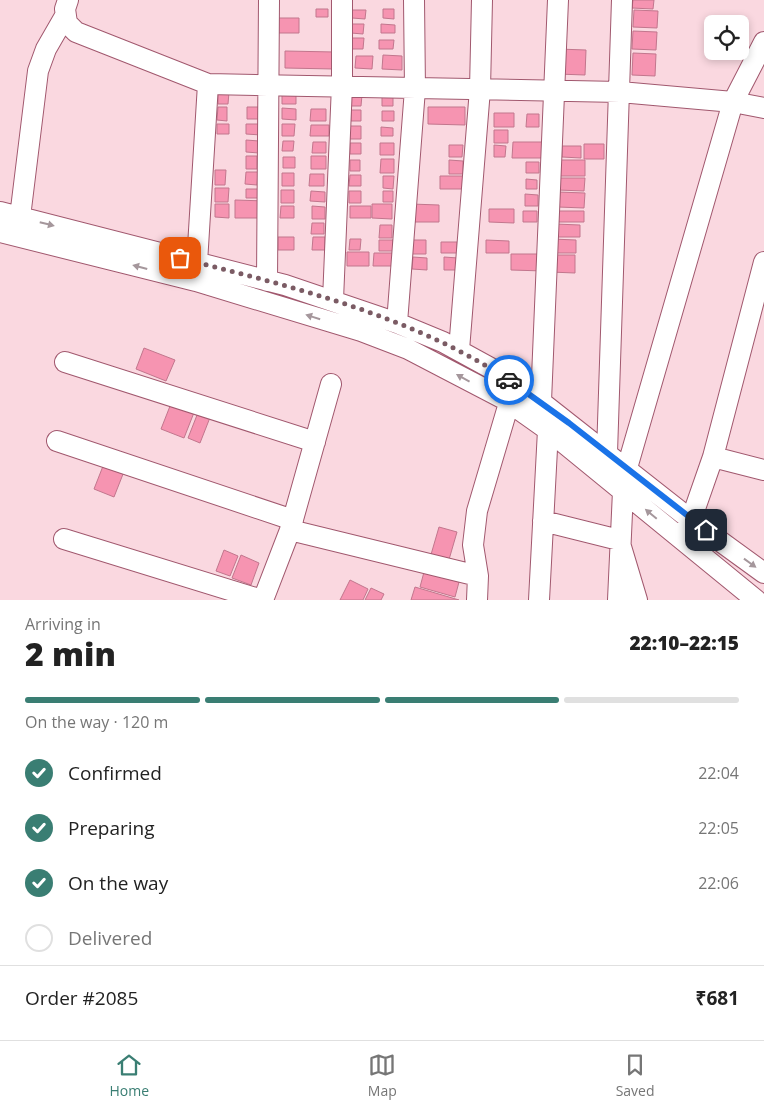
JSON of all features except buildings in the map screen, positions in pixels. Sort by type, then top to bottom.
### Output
[{"type":"street","points":[[267,281],[270,85],[269,0]]},
{"type":"street","points":[[333,300],[342,85],[342,0]]},
{"type":"street","points":[[398,323],[415,89],[414,0]]},
{"type":"street","points":[[459,350],[480,89],[482,0]]},
{"type":"street","points":[[540,401],[552,92],[558,0]]},
{"type":"street","points":[[607,454],[622,0]]},
{"type":"street","points":[[67,8],[67,23],[76,32],[208,84],[342,85],[415,89],[620,92],[734,102],[764,108]]},
{"type":"street","points":[[20,217],[38,71],[46,49],[67,8]]},
{"type":"street","points":[[626,468],[734,102],[764,42]]},
{"type":"street","points":[[197,263],[208,84]]},
{"type":"street","points":[[0,212],[267,281],[333,300],[398,323],[459,350],[540,401],[691,520],[764,573]]},
{"type":"street","points":[[0,232],[196,281],[361,331],[408,349],[509,403],[548,430],[680,540],[756,600]]},
{"type":"street","points":[[680,540],[691,520],[713,457],[764,262]]},
{"type":"street","points":[[65,362],[315,442]]},
{"type":"street","points":[[64,539],[262,600],[291,525],[331,384]]},
{"type":"street","points":[[477,600],[478,576],[473,545],[477,511],[509,403]]},
{"type":"street","points":[[539,600],[548,430]]},
{"type":"street","points":[[57,441],[291,525],[478,576]]},
{"type":"street","points":[[713,457],[764,470]]},
{"type":"street","points":[[618,600],[619,540],[623,491]]},
{"type":"street","points":[[543,521],[619,540]]},
{"type":"street","points":[[619,540],[637,600]]},
{"type":"street","points":[[723,573],[730,600]]},
{"type":"way so far","points":[[180,258],[285,285],[399,324],[459,350],[509,380]]},
{"type":"route","points":[[509,380],[569,423],[706,530]]}]
